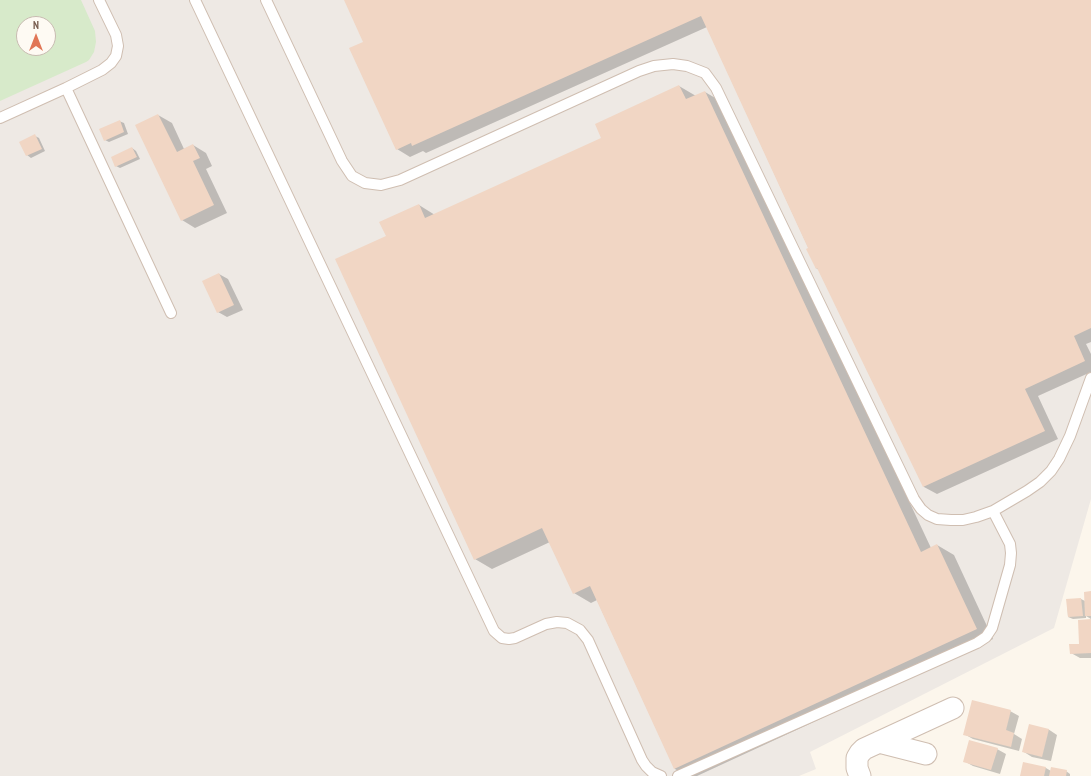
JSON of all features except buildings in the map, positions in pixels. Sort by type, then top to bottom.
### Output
[{"type":"street","points":[[860,776],[857,768],[857,758],[864,749],[953,708]]},
{"type":"street","points":[[879,742],[926,754]]},
{"type":"lane","points":[[0,118],[66,88],[102,70],[111,63],[116,56],[118,46],[116,35],[99,0]]},
{"type":"lane","points":[[196,0],[494,631],[502,638],[509,639],[515,638],[546,624],[557,622],[567,623],[580,630],[588,640],[642,760],[652,772],[661,776]]},
{"type":"lane","points":[[266,0],[342,162],[352,176],[365,183],[381,185],[400,180],[639,71],[654,66],[673,64],[687,66],[704,73],[716,88],[914,499],[921,509],[928,515],[937,519],[951,520],[963,520],[976,517],[993,511],[1040,482],[1051,471],[1059,459],[1070,436],[1091,378]]},
{"type":"lane","points":[[66,88],[171,313]]},
{"type":"lane","points":[[678,776],[977,643],[986,637],[992,628],[1010,565],[1010,544],[993,511]]},
{"type":"shaded area","points":[[0,0],[1091,0],[1091,499],[1054,628],[810,752],[816,769],[799,776],[0,776]]},
{"type":"green space","points":[[0,0],[81,0],[95,31],[96,42],[94,52],[86,62],[0,101]]}]
